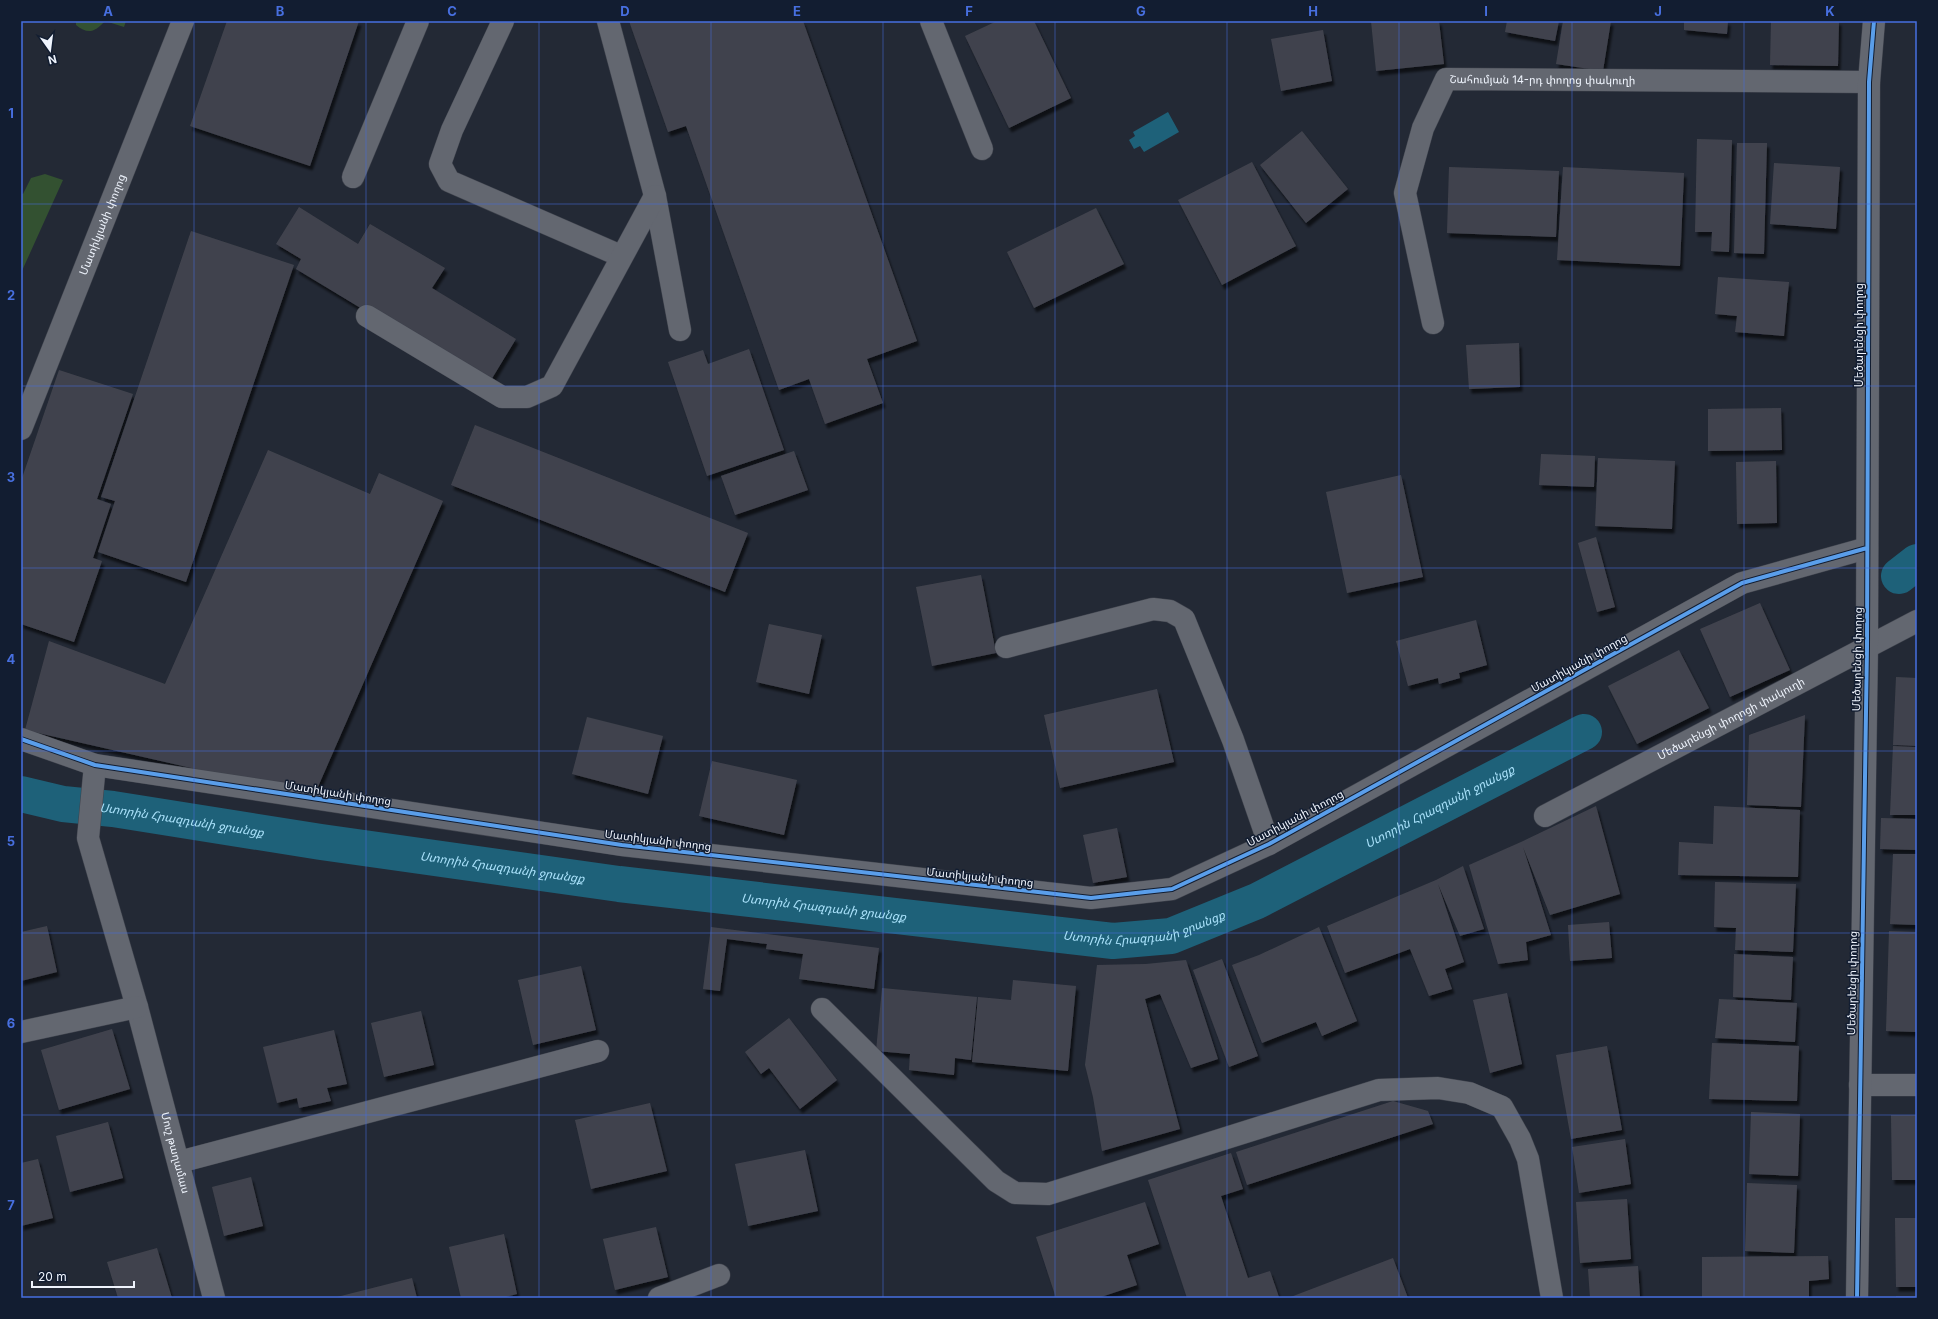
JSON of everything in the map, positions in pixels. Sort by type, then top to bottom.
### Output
[{"type":"street","name":"Մատիկյանի փողոց","points":[[21,429],[183,21]]},
{"type":"street","points":[[354,177],[418,21]]},
{"type":"street","points":[[503,21],[452,130],[440,164],[449,181],[621,256]]},
{"type":"street","points":[[608,21],[654,196],[680,330]]},
{"type":"street","points":[[931,21],[982,149]]},
{"type":"street","name":"Մեծարենցի փողոց","points":[[1857,1298],[1867,647],[1869,82],[1874,21]]},
{"type":"street","name":"Շահումյան 14-րդ փողոց փակուղի","points":[[1433,323],[1405,193],[1423,128],[1446,79],[1869,82]]},
{"type":"street","points":[[367,316],[502,398],[527,397],[552,386],[654,196]]},
{"type":"street","name":"Մատիկյանի փողոց","points":[[21,739],[95,765],[622,845],[1091,898],[1172,889],[1269,844],[1742,583],[1867,548]]},
{"type":"street","points":[[1006,647],[1153,609],[1170,611],[1184,619],[1232,740],[1269,844]]},
{"type":"street","name":"Մեծարենցի փողոցի փակուղի","points":[[1545,816],[1917,621]]},
{"type":"street","name":"Մուշ թաղամաս","points":[[95,765],[88,838],[137,1007],[214,1298]]},
{"type":"street","points":[[21,1032],[137,1007]]},
{"type":"street","points":[[822,1009],[996,1181],[1015,1192],[1048,1194],[1379,1090],[1438,1088],[1475,1096],[1502,1107],[1520,1139],[1528,1159],[1552,1298]]},
{"type":"street","points":[[179,1162],[598,1051]]},
{"type":"street","points":[[1860,1085],[1917,1085]]},
{"type":"street","points":[[659,1298],[719,1274]]},
{"type":"green space","points":[[76,21],[105,21],[95,30],[88,31],[76,25]]},
{"type":"green space","points":[[105,21],[126,21],[124,27]]},
{"type":"green space","points":[[45,174],[63,180],[21,273],[21,194],[23,194],[31,178]]},
{"type":"water","points":[[1168,112],[1179,132],[1144,152],[1140,146],[1134,149],[1129,140],[1135,136],[1133,132]]},
{"type":"building","points":[[227,21],[359,21],[310,166],[190,126]]},
{"type":"building","points":[[629,21],[803,21],[917,341],[867,359],[883,403],[825,424],[809,379],[779,390],[686,126],[668,132]]},
{"type":"building","points":[[997,21],[1034,21],[1071,98],[1009,128],[965,36]]},
{"type":"building","points":[[1371,21],[1439,21],[1444,64],[1376,71]]},
{"type":"building","points":[[1507,21],[1559,21],[1555,41],[1505,32]]},
{"type":"building","points":[[1563,21],[1611,21],[1603,71],[1556,64]]},
{"type":"building","points":[[1684,21],[1728,21],[1727,34],[1684,30]]},
{"type":"building","points":[[1771,21],[1839,21],[1838,66],[1770,65]]},
{"type":"building","points":[[1323,30],[1332,81],[1281,91],[1271,39]]},
{"type":"building","points":[[1302,131],[1348,189],[1306,223],[1260,165]]},
{"type":"building","points":[[1697,139],[1732,140],[1729,252],[1711,251],[1712,232],[1695,232]]},
{"type":"building","points":[[1737,143],[1767,143],[1764,254],[1734,253]]},
{"type":"building","points":[[1252,162],[1296,246],[1222,285],[1178,200]]},
{"type":"building","points":[[1774,163],[1840,167],[1836,229],[1770,224]]},
{"type":"building","points":[[1449,167],[1559,171],[1556,237],[1447,233]]},
{"type":"building","points":[[1563,167],[1684,173],[1680,266],[1557,260]]},
{"type":"building","points":[[299,207],[358,244],[370,224],[445,268],[432,288],[516,339],[488,385],[296,269],[301,259],[276,244]]},
{"type":"building","points":[[1096,208],[1124,264],[1034,308],[1007,252]]},
{"type":"building","points":[[191,231],[294,265],[186,582],[98,552],[115,501],[101,497]]},
{"type":"building","points":[[1718,277],[1789,282],[1784,336],[1735,332],[1737,316],[1715,314]]},
{"type":"building","points":[[1519,343],[1520,387],[1469,389],[1466,345]]},
{"type":"building","points":[[749,349],[784,450],[707,476],[668,362],[703,350],[708,364]]},
{"type":"building","points":[[59,370],[133,394],[97,499],[111,504],[93,558],[102,561],[74,642],[21,624],[21,481]]},
{"type":"building","points":[[1781,408],[1782,450],[1708,451],[1708,409]]},
{"type":"building","points":[[475,425],[748,533],[725,592],[451,485]]},
{"type":"building","points":[[268,450],[370,494],[379,473],[443,501],[314,796],[25,730],[49,641],[165,684]]},
{"type":"building","points":[[794,451],[808,490],[735,515],[721,476]]},
{"type":"building","points":[[1541,454],[1595,456],[1594,487],[1539,485]]},
{"type":"building","points":[[1598,458],[1675,461],[1672,529],[1595,526]]},
{"type":"building","points":[[1776,461],[1777,523],[1737,524],[1736,462]]},
{"type":"building","points":[[1401,475],[1423,577],[1347,593],[1326,492]]},
{"type":"building","points":[[1596,537],[1615,607],[1597,612],[1578,543]]},
{"type":"building","points":[[981,575],[996,653],[932,666],[916,587]]},
{"type":"building","points":[[1760,603],[1790,670],[1730,697],[1700,629]]},
{"type":"building","points":[[1476,620],[1487,665],[1459,673],[1460,678],[1439,684],[1438,678],[1408,686],[1396,641]]},
{"type":"building","points":[[769,624],[822,635],[809,694],[756,682]]},
{"type":"building","points":[[1679,650],[1709,708],[1637,744],[1608,686]]},
{"type":"building","points":[[1896,677],[1917,678],[1917,746],[1893,745]]},
{"type":"building","points":[[1157,689],[1174,762],[1060,788],[1044,715]]},
{"type":"building","points":[[1805,715],[1801,807],[1747,805],[1749,735]]},
{"type":"building","points":[[587,717],[663,736],[648,794],[572,774]]},
{"type":"building","points":[[1893,746],[1917,747],[1917,815],[1890,815]]},
{"type":"building","points":[[712,761],[797,780],[784,835],[699,816]]},
{"type":"building","points":[[1596,806],[1620,894],[1550,915],[1523,847],[1551,935],[1526,942],[1528,960],[1498,964],[1469,865]]},
{"type":"building","points":[[1714,806],[1800,810],[1798,877],[1678,875],[1679,842],[1713,844]]},
{"type":"building","points":[[1881,818],[1917,819],[1917,850],[1880,849]]},
{"type":"building","points":[[1117,828],[1127,877],[1093,883],[1083,835]]},
{"type":"building","points":[[1893,854],[1917,854],[1917,925],[1890,924]]},
{"type":"building","points":[[1463,866],[1484,929],[1460,936],[1438,884],[1464,962],[1445,969],[1452,989],[1429,996],[1410,949],[1345,973],[1327,926],[1436,880]]},
{"type":"building","points":[[1715,882],[1796,884],[1793,952],[1735,950],[1736,928],[1714,927]]},
{"type":"building","points":[[1609,922],[1612,958],[1570,961],[1568,925]]},
{"type":"building","points":[[47,926],[57,972],[21,981],[21,932]]},
{"type":"building","points":[[711,927],[879,948],[874,989],[799,979],[803,954],[766,949],[767,944],[727,939],[720,991],[703,989]]},
{"type":"building","points":[[1319,927],[1357,1021],[1322,1036],[1316,1022],[1262,1043],[1232,965],[1259,955]]},
{"type":"building","points":[[1889,931],[1917,932],[1917,1032],[1886,1031]]},
{"type":"building","points":[[1734,954],[1793,957],[1791,1000],[1733,997]]},
{"type":"building","points":[[1222,959],[1258,1056],[1229,1067],[1193,970]]},
{"type":"building","points":[[1186,960],[1218,1059],[1191,1068],[1160,994],[1145,999],[1180,1129],[1102,1151],[1093,1097],[1085,1065],[1097,965],[1146,964]]},
{"type":"building","points":[[581,966],[596,1030],[533,1045],[518,980]]},
{"type":"building","points":[[1013,980],[1076,986],[1068,1071],[972,1062],[978,997],[1011,1000]]},
{"type":"building","points":[[882,988],[977,997],[971,1060],[955,1058],[954,1075],[909,1070],[910,1054],[876,1051]]},
{"type":"building","points":[[1507,993],[1522,1064],[1490,1073],[1473,1000]]},
{"type":"building","points":[[1719,999],[1797,1003],[1795,1042],[1715,1038]]},
{"type":"building","points":[[421,1011],[434,1065],[384,1077],[371,1023]]},
{"type":"building","points":[[789,1018],[837,1080],[800,1109],[769,1068],[761,1074],[745,1052]]},
{"type":"building","points":[[112,1029],[130,1089],[59,1110],[41,1050]]},
{"type":"building","points":[[334,1030],[347,1084],[327,1088],[331,1101],[299,1108],[297,1098],[277,1103],[263,1047]]},
{"type":"building","points":[[1712,1043],[1799,1046],[1797,1101],[1709,1099]]},
{"type":"building","points":[[1607,1046],[1622,1130],[1571,1139],[1556,1055]]},
{"type":"building","points":[[1393,1101],[1428,1111],[1433,1124],[1247,1185],[1236,1152]]},
{"type":"building","points":[[650,1103],[667,1171],[591,1189],[575,1120]]},
{"type":"building","points":[[1751,1112],[1800,1114],[1798,1176],[1749,1174]]},
{"type":"building","points":[[1891,1115],[1917,1115],[1917,1180],[1892,1180]]},
{"type":"building","points":[[108,1122],[123,1178],[70,1192],[56,1136]]},
{"type":"building","points":[[1625,1139],[1631,1184],[1579,1193],[1572,1147]]},
{"type":"building","points":[[805,1150],[818,1211],[748,1226],[735,1164]]},
{"type":"building","points":[[1231,1153],[1243,1189],[1221,1196],[1248,1278],[1270,1271],[1279,1297],[1187,1298],[1148,1180]]},
{"type":"building","points":[[38,1159],[53,1218],[21,1226],[21,1163]]},
{"type":"building","points":[[251,1177],[263,1226],[224,1236],[212,1187]]},
{"type":"building","points":[[1747,1183],[1797,1185],[1794,1253],[1745,1251]]},
{"type":"building","points":[[1627,1199],[1631,1259],[1580,1263],[1576,1202]]},
{"type":"building","points":[[1145,1202],[1159,1244],[1127,1255],[1137,1285],[1098,1298],[1056,1298],[1036,1237]]},
{"type":"building","points":[[1895,1218],[1917,1218],[1917,1287],[1896,1287]]},
{"type":"building","points":[[656,1227],[668,1277],[615,1290],[603,1239]]},
{"type":"building","points":[[504,1234],[517,1294],[502,1298],[461,1298],[449,1247]]},
{"type":"building","points":[[157,1248],[172,1298],[118,1298],[107,1262]]},
{"type":"building","points":[[1828,1256],[1829,1279],[1809,1281],[1809,1298],[1702,1298],[1702,1257]]},
{"type":"building","points":[[1393,1258],[1408,1298],[1288,1298]]},
{"type":"building","points":[[1638,1266],[1640,1298],[1590,1298],[1588,1269]]},
{"type":"building","points":[[412,1278],[417,1298],[337,1298],[337,1297]]},
{"type":"building","points":[[1896,1296],[1917,1296],[1917,1298],[1896,1298]]},
{"type":"waterway","name":"Ստորին Հրազդանի ջրանցք","points":[[1899,576],[1917,562]]},
{"type":"waterway","name":"Ստորին Հրազդանի ջրանցք","points":[[21,794],[63,804],[113,809],[321,842],[619,884],[1113,941],[1171,936],[1257,901],[1584,732]]},
{"type":"cycle path","points":[[1857,1298],[1867,647],[1869,82],[1874,21]]},
{"type":"cycle path","points":[[21,739],[95,765],[622,845],[1091,898],[1172,889],[1269,844],[1742,583],[1867,548]]}]
